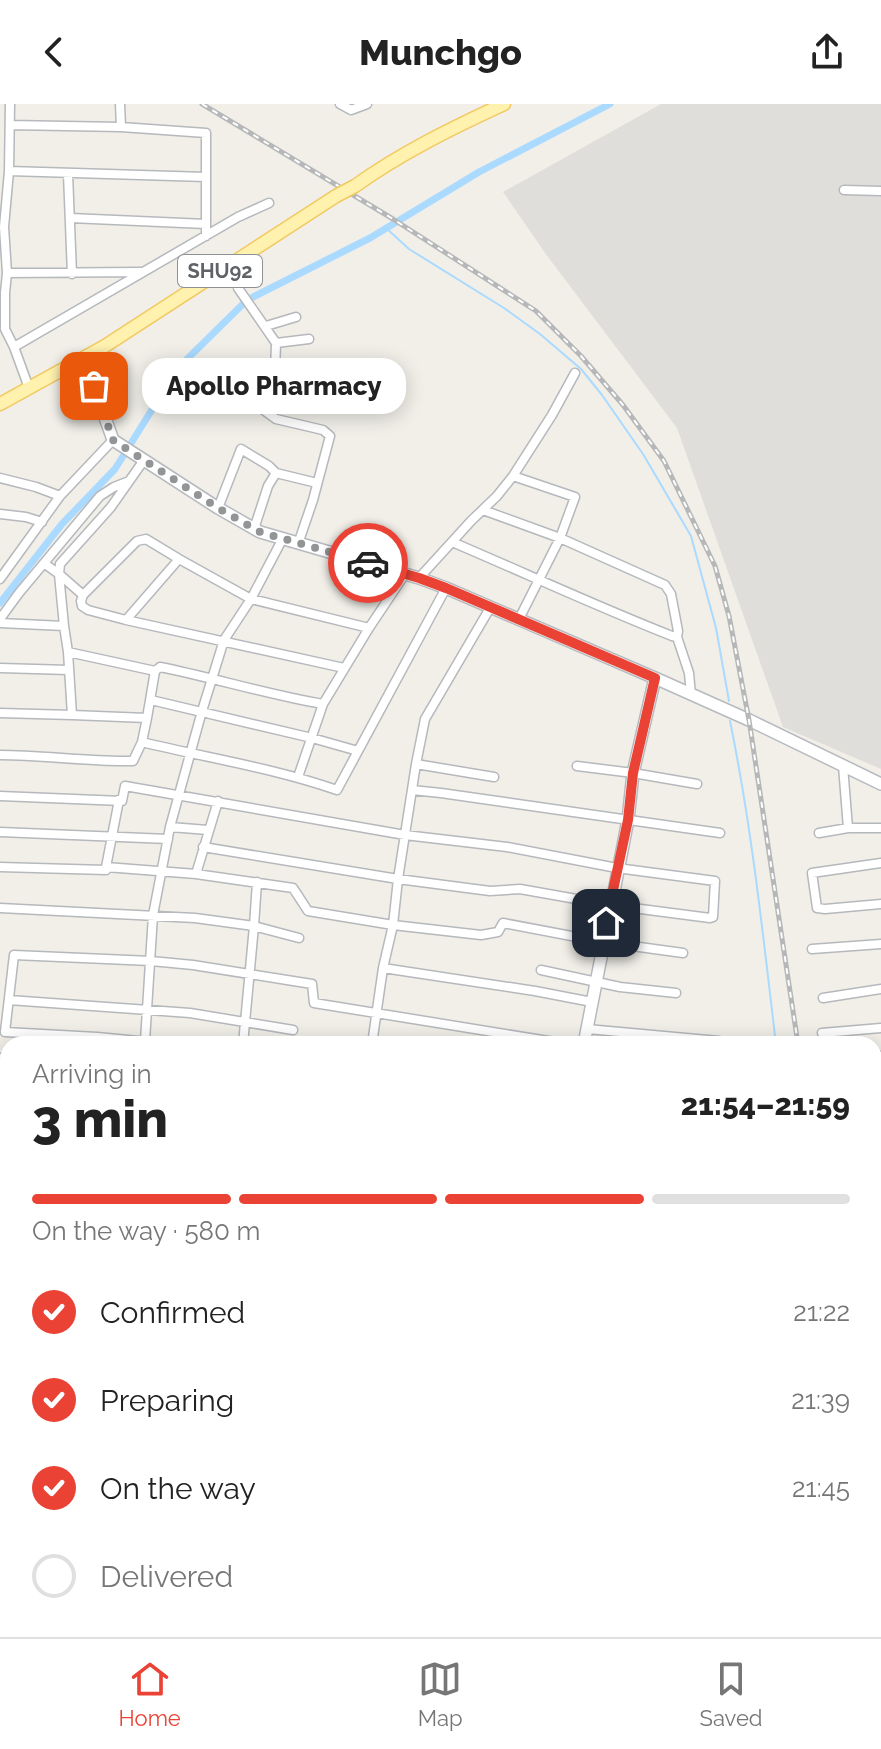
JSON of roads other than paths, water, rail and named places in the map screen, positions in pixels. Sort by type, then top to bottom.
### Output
[{"type":"main road","name":"SHU92","points":[[0,404],[84,359],[381,167],[442,133],[504,104]]},
{"type":"street","points":[[10,104],[9,171],[2,227],[7,273],[2,293],[5,329],[29,388]]},
{"type":"street","points":[[120,104],[121,127]]},
{"type":"street","points":[[340,104],[351,110],[367,104]]},
{"type":"street","points":[[10,125],[121,127],[206,133],[206,236]]},
{"type":"street","points":[[9,171],[206,177]]},
{"type":"street","points":[[68,174],[72,274]]},
{"type":"street","points":[[844,190],[881,191]]},
{"type":"street","points":[[14,347],[238,217],[269,203]]},
{"type":"street","points":[[70,218],[206,224]]},
{"type":"street","points":[[7,273],[142,272]]},
{"type":"street","points":[[238,288],[276,343],[275,371],[265,411],[276,419],[323,430],[330,436],[298,544]]},
{"type":"street","points":[[266,326],[296,317]]},
{"type":"street","points":[[276,343],[309,339]]},
{"type":"street","points":[[84,359],[117,442],[254,529],[446,588],[655,678],[881,784]]},
{"type":"street","points":[[419,578],[513,476],[575,373]]},
{"type":"street","points":[[0,579],[60,496],[117,442]]},
{"type":"street","points":[[218,508],[241,449],[276,473],[317,483]]},
{"type":"street","points":[[72,715],[60,564],[111,507],[142,459]]},
{"type":"street","points":[[254,529],[268,486],[276,473]]},
{"type":"street","points":[[513,476],[575,497],[560,538],[519,619]]},
{"type":"street","points":[[0,478],[60,496]]},
{"type":"street","points":[[64,626],[0,621],[19,593],[100,496],[129,481]]},
{"type":"street","points":[[483,510],[560,538],[665,585],[671,594],[677,637],[689,673],[691,695]]},
{"type":"street","points":[[0,514],[42,522]]},
{"type":"street","points":[[344,668],[126,620],[88,610],[81,601],[83,595],[141,538],[251,599],[369,628]]},
{"type":"street","points":[[145,1036],[153,915],[170,827],[190,754],[224,640],[251,599],[283,538]]},
{"type":"street","points":[[452,542],[616,614],[677,637]]},
{"type":"street","points":[[126,620],[179,559]]},
{"type":"street","points":[[45,564],[83,595]]},
{"type":"street","points":[[298,777],[323,704],[405,574]]},
{"type":"street","points":[[142,742],[298,777],[337,790],[446,588]]},
{"type":"street","points":[[373,1036],[425,719],[490,608]]},
{"type":"street","points":[[68,652],[155,671]]},
{"type":"street","points":[[0,755],[133,761],[142,742],[155,671],[160,667],[323,704]]},
{"type":"street","points":[[0,668],[69,670]]},
{"type":"street","points":[[586,1036],[628,820],[633,773],[655,678]]},
{"type":"street","points":[[151,700],[358,751]]},
{"type":"street","points":[[0,713],[147,718]]},
{"type":"street","points":[[416,764],[494,777]]},
{"type":"street","points":[[577,766],[697,784]]},
{"type":"street","points":[[843,766],[848,828]]},
{"type":"street","points":[[0,796],[122,801],[125,786],[405,835],[507,847],[617,868],[715,881],[713,917],[610,905],[520,889],[490,891],[398,879],[203,847]]},
{"type":"street","points":[[412,790],[720,833]]},
{"type":"street","points":[[0,867],[106,870],[119,800]]},
{"type":"street","points":[[196,874],[218,801]]},
{"type":"street","points":[[170,827],[208,830]]},
{"type":"street","points":[[819,833],[848,828],[881,828]]},
{"type":"street","points":[[0,832],[168,839]]},
{"type":"street","points":[[881,863],[812,873],[817,908],[881,904]]},
{"type":"street","points":[[106,867],[196,874],[293,888],[308,911],[393,925],[481,935],[498,932],[503,923],[683,953]]},
{"type":"street","points":[[243,1036],[257,882]]},
{"type":"street","points":[[0,908],[195,918],[254,926],[299,938]]},
{"type":"street","points":[[812,949],[881,944]]},
{"type":"street","points":[[44,1036],[3,1032],[14,955],[151,961],[248,973],[312,984],[314,1003],[518,1036]]},
{"type":"street","points":[[383,968],[592,1002]]},
{"type":"street","points":[[541,970],[620,987],[676,993]]},
{"type":"street","points":[[823,998],[881,989]]},
{"type":"street","points":[[9,1000],[190,1013],[293,1030]]},
{"type":"street","points":[[822,1033],[881,1028]]},
{"type":"street","points":[[587,1029],[664,1036]]},
{"type":"waterway","points":[[253,297],[370,238],[479,172],[610,104]]},
{"type":"waterway","points":[[386,228],[409,249],[540,334],[581,369],[602,395],[643,454],[691,536],[716,628],[729,701]]},
{"type":"waterway","points":[[0,603],[62,524],[115,469],[178,368],[242,305]]},
{"type":"waterway","points":[[730,721],[751,842],[775,1036]]},
{"type":"railway","points":[[202,104],[393,219],[536,311],[581,356],[623,405],[664,461],[715,566],[729,616],[749,720],[797,1036]]},
{"type":"place","name":"Apollo Pharmacy","points":[[94,386]]}]
